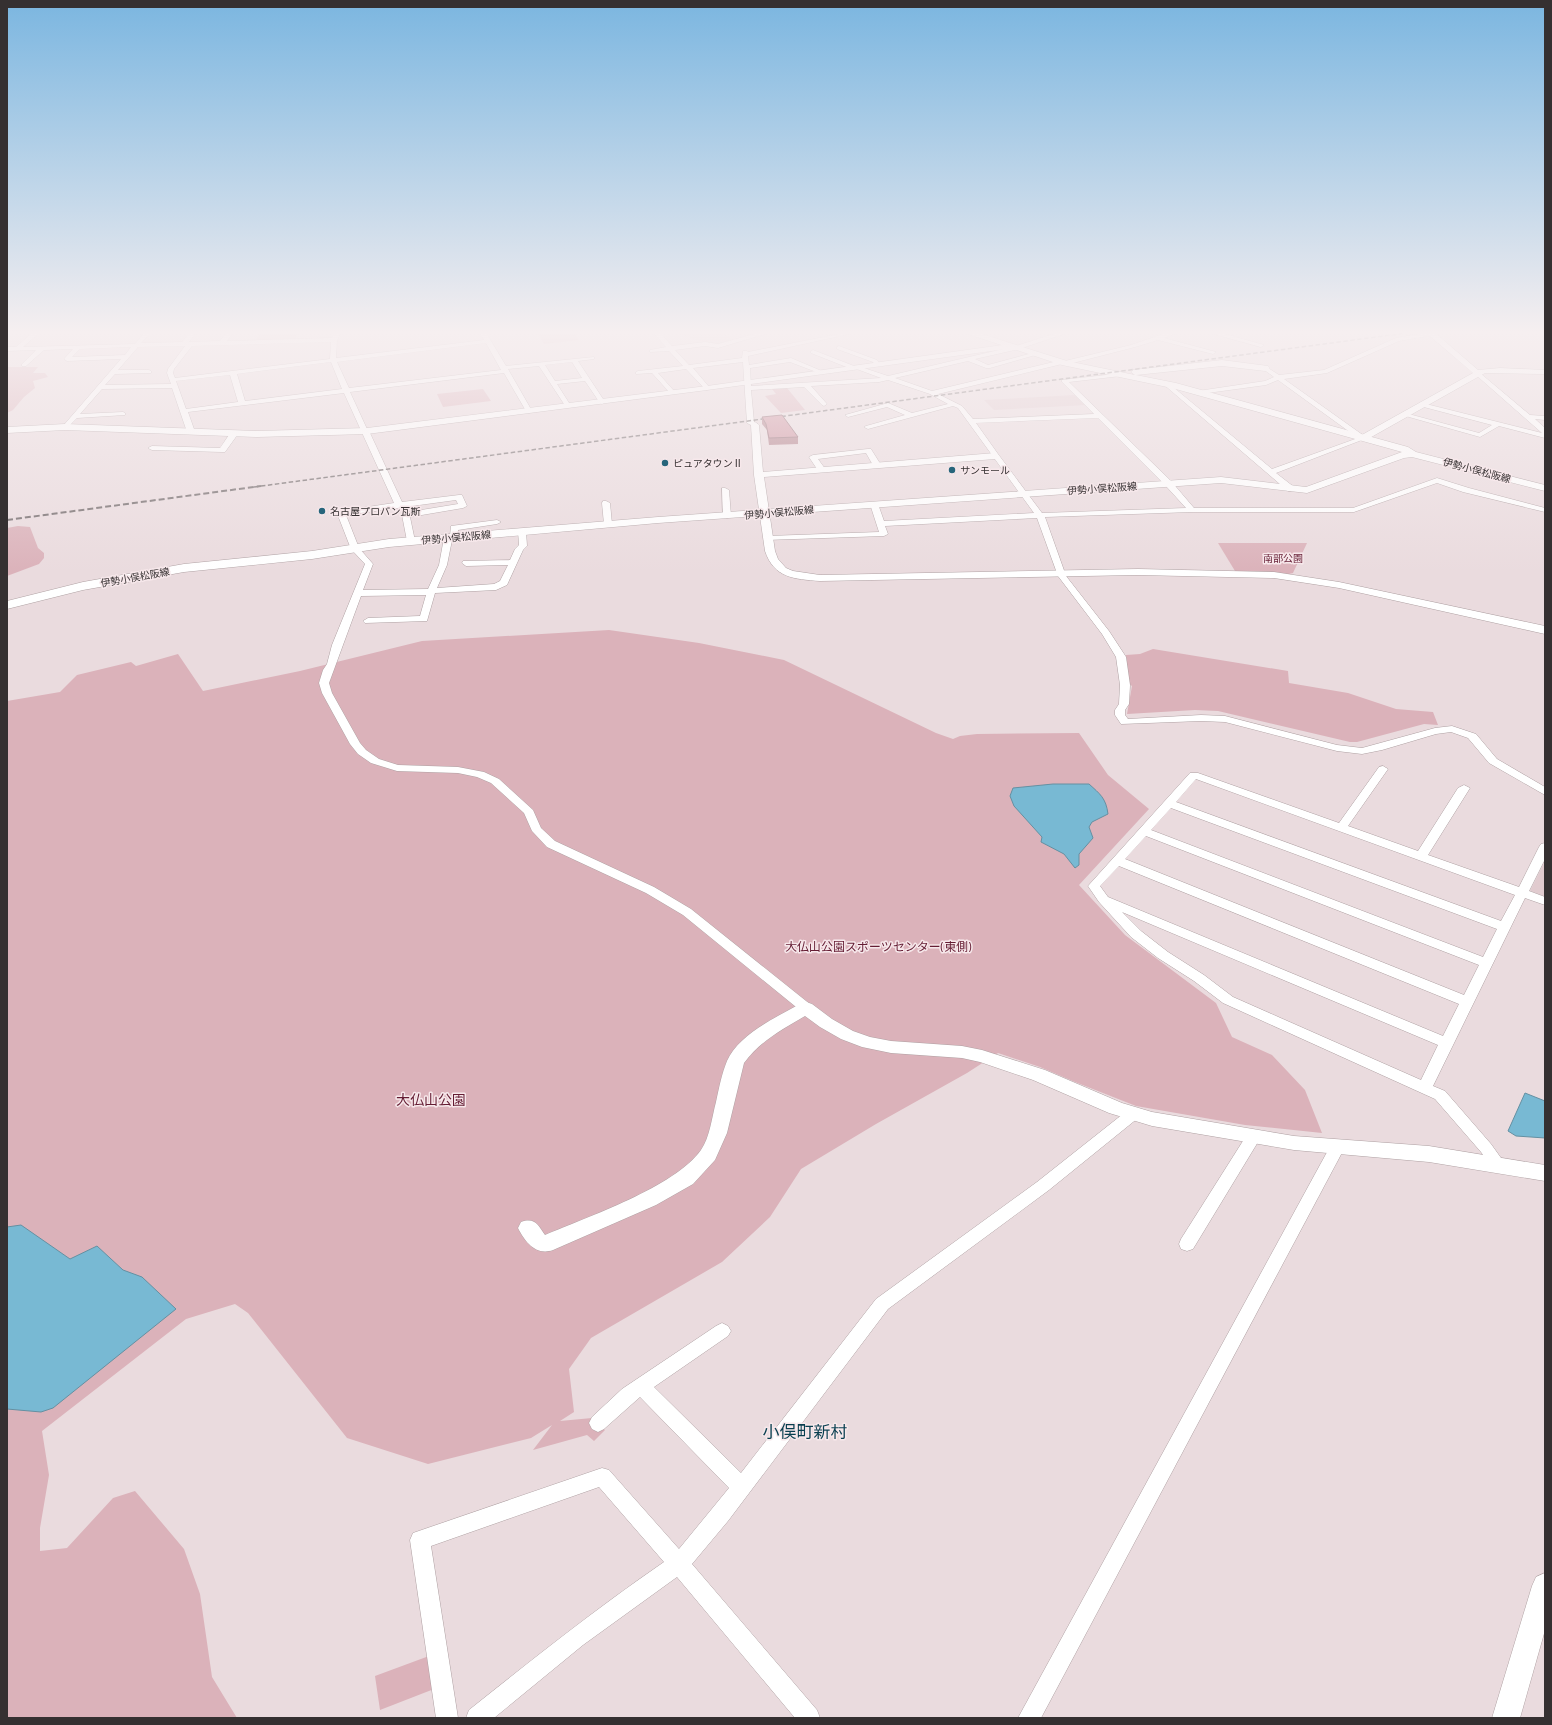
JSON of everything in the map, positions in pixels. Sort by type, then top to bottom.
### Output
[{"type":"main road","points":[[1269,412],[1404,449],[1412,454]]},
{"type":"main road","name":"伊勢小俣松阪線","points":[[7,605],[83,586],[184,568],[312,555],[411,541],[522,531],[1168,483],[1235,480],[1291,490],[1315,488],[1396,458],[1412,454],[1545,488]]},
{"type":"street","points":[[65,427],[78,412]]},
{"type":"street","points":[[183,412],[192,432]]},
{"type":"street","points":[[356,412],[399,505]]},
{"type":"street","points":[[7,430],[65,427],[234,434],[365,431],[525,412]]},
{"type":"street","points":[[750,412],[751,423],[755,425],[759,475],[772,559],[778,567],[795,575],[811,577],[1201,572],[1289,577],[1339,585],[1545,630]]},
{"type":"street","points":[[848,415],[862,412]]},
{"type":"street","points":[[901,412],[910,416]]},
{"type":"street","points":[[868,427],[926,412]]},
{"type":"street","points":[[964,412],[1040,515],[1060,573],[1106,633],[1121,657],[1125,685],[1124,704],[1120,710],[1120,715],[1125,722],[1201,718],[1225,719],[1337,748],[1357,750],[1371,750],[1435,731],[1452,729],[1472,736],[1494,761],[1545,792]]},
{"type":"street","points":[[1095,412],[1168,483],[1192,510]]},
{"type":"street","points":[[1199,412],[1291,490]]},
{"type":"street","points":[[1327,412],[1363,438]]},
{"type":"street","points":[[1271,472],[1363,438],[1411,412]]},
{"type":"street","points":[[1448,412],[1545,436]]},
{"type":"street","points":[[1521,412],[1545,432]]},
{"type":"street","points":[[74,416],[124,414]]},
{"type":"street","points":[[1405,415],[1480,435],[1498,424]]},
{"type":"street","points":[[971,421],[1100,416]]},
{"type":"street","points":[[1528,418],[1545,418]]},
{"type":"street","points":[[976,428],[1004,427]]},
{"type":"street","points":[[152,448],[222,450],[234,434]]},
{"type":"street","points":[[822,470],[813,457],[868,451],[877,465]]},
{"type":"street","points":[[759,475],[995,456]]},
{"type":"street","points":[[880,524],[1040,515],[1192,510],[1354,510],[1437,480],[1466,490],[1545,510]]},
{"type":"street","points":[[725,490],[727,516]]},
{"type":"street","points":[[411,541],[406,515],[463,506],[459,496],[341,513],[355,549],[369,564],[324,684],[327,693],[355,744],[362,752],[375,761],[397,768],[464,771],[480,774],[495,781],[529,812],[536,829],[552,844],[650,890],[687,912],[826,1023],[868,1043],[891,1047],[962,1052],[982,1056],[1039,1075],[1133,1114],[1294,1143],[1404,1151],[1545,1173]]},
{"type":"street","points":[[606,503],[608,524]]},
{"type":"street","points":[[768,538],[884,534],[874,504]]},
{"type":"street","points":[[368,621],[424,619],[454,528],[497,522]]},
{"type":"street","points":[[359,593],[496,587],[504,583],[519,549],[523,546],[522,531]]},
{"type":"street","points":[[466,563],[514,562]]},
{"type":"street","points":[[1341,828],[1383,769]]},
{"type":"street","points":[[1498,1165],[1486,1148],[1440,1095],[1228,1000],[1136,934],[1103,899],[1094,886],[1194,775],[1545,901]]},
{"type":"street","points":[[1422,856],[1464,788]]},
{"type":"street","points":[[1169,803],[1504,927]]},
{"type":"street","points":[[1144,831],[1486,963]]},
{"type":"street","points":[[1425,1087],[1466,1002],[1545,848]]},
{"type":"street","points":[[1118,861],[1466,1002]]},
{"type":"street","points":[[1103,899],[1446,1043]]},
{"type":"street","points":[[528,1228],[539,1242],[546,1244],[649,1199],[686,1178],[708,1154],[718,1133],[736,1061],[744,1050],[764,1032],[806,1008]]},
{"type":"street","points":[[477,1718],[576,1638],[628,1599],[680,1564],[882,1304],[1043,1186],[1133,1114]]},
{"type":"street","points":[[1187,1244],[1254,1137]]},
{"type":"street","points":[[1029,1718],[1337,1147]]},
{"type":"street","points":[[598,1423],[628,1395],[722,1331]]},
{"type":"street","points":[[641,1386],[741,1487]]},
{"type":"street","points":[[447,1718],[420,1540],[602,1477],[680,1564],[804,1716]]},
{"type":"street","points":[[1506,1718],[1545,1586]]},
{"type":"shaded area","points":[[1545,861],[1545,897],[1530,891]]},
{"type":"green space","points":[[780,412],[793,412],[781,413]]},
{"type":"green space","points":[[18,526],[30,527],[38,548],[44,553],[44,558],[39,564],[7,576],[7,528]]},
{"type":"green space","name":"南部公園","points":[[1218,543],[1307,543],[1293,573],[1289,574],[1235,571]]},
{"type":"green space","points":[[609,630],[699,643],[784,660],[936,733],[953,739],[960,736],[977,734],[1079,733],[1108,775],[1149,809],[1079,885],[1125,935],[1216,1003],[1232,1037],[1272,1055],[1305,1090],[1322,1133],[1245,1125],[1136,1106],[1040,1067],[998,1053],[967,1073],[876,1124],[801,1169],[770,1217],[722,1262],[591,1338],[569,1369],[574,1412],[560,1421],[592,1418],[605,1430],[594,1441],[587,1435],[533,1450],[552,1425],[531,1438],[428,1464],[347,1438],[248,1313],[235,1304],[186,1319],[42,1431],[49,1475],[40,1528],[40,1551],[67,1548],[113,1498],[135,1491],[184,1549],[200,1594],[212,1677],[237,1718],[7,1718],[7,701],[60,692],[77,675],[131,662],[136,666],[178,654],[203,691],[300,671],[422,641]]},
{"type":"green space","points":[[1153,649],[1288,671],[1289,683],[1348,693],[1396,709],[1433,712],[1438,725],[1424,724],[1357,742],[1350,742],[1218,711],[1195,710],[1127,714],[1132,686],[1128,683],[1126,655],[1140,654]]},
{"type":"green space","points":[[429,1656],[434,1689],[380,1710],[375,1676]]},
{"type":"water","points":[[1053,784],[1089,784],[1102,797],[1106,804],[1108,814],[1092,822],[1089,827],[1093,838],[1079,854],[1079,865],[1075,868],[1064,854],[1041,842],[1042,837],[1014,806],[1010,796],[1013,788]]},
{"type":"water","points":[[1525,1093],[1545,1101],[1545,1138],[1516,1136],[1508,1131]]},
{"type":"water","points":[[21,1225],[70,1259],[97,1246],[123,1270],[142,1277],[176,1309],[53,1408],[41,1412],[7,1409],[7,1227]]},
{"type":"building","points":[[782,415],[798,437],[769,438],[766,424],[762,417]]},
{"type":"railway","points":[[254,487],[819,412]]},
{"type":"railway","points":[[7,520],[261,486]]},
{"type":"place","name":"ピュアタウンⅡ","points":[[665,463]]},
{"type":"place","name":"サンモール","points":[[952,470]]},
{"type":"place","name":"名古屋プロパン瓦斯","points":[[322,511]]},
{"type":"district","name":"小俣町新村","points":[[805,1431]]},
{"type":"park label","name":"大仏山公園スポーツセンター(東側)","points":[[878,946]]},
{"type":"park label","name":"大仏山公園","points":[[431,1099]]}]
